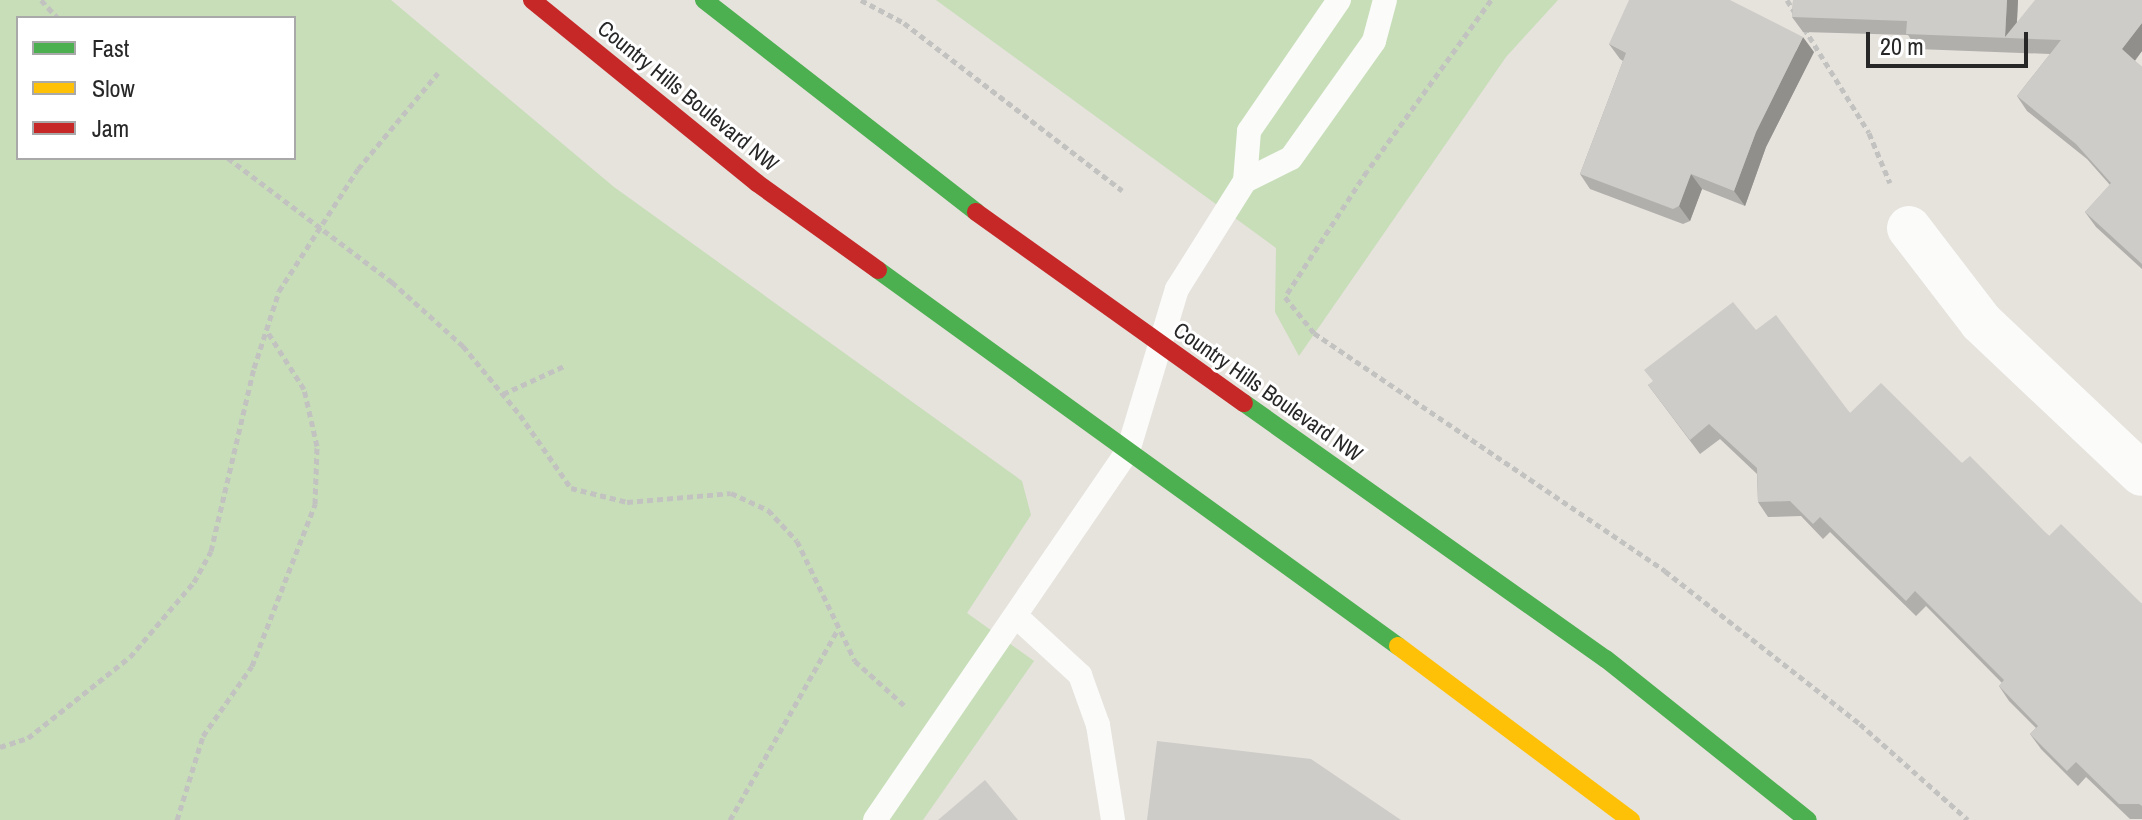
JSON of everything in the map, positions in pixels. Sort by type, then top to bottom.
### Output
[{"type":"main road","name":"Country Hills Boulevard NW","points":[[532,0],[757,183],[1466,693],[1631,820]]},
{"type":"main road","name":"Country Hills Boulevard NW","points":[[704,0],[991,224],[1606,659],[1808,820]]},
{"type":"street","points":[[1909,228],[1981,322],[2142,474]]},
{"type":"lane","points":[[875,820],[1128,451],[1163,347],[1177,289],[1209,245],[1245,181],[1249,131],[1339,0]]},
{"type":"lane","points":[[1245,181],[1291,158],[1374,41],[1385,0]]},
{"type":"lane","points":[[1017,617],[1080,675],[1098,725],[1113,820]]},
{"type":"path","points":[[41,0],[56,16]]},
{"type":"path","points":[[861,0],[904,23],[1122,190]]},
{"type":"path","points":[[1491,0],[1383,148],[1285,297],[1314,333],[1665,571],[1860,724],[1968,820]]},
{"type":"path","points":[[1787,0],[1869,133],[1909,228]]},
{"type":"path","points":[[0,747],[28,738],[119,666],[174,612],[194,582],[211,551],[266,330],[279,291],[358,169],[438,73]]},
{"type":"path","points":[[231,160],[322,227],[463,346],[503,394],[571,488],[627,502],[731,493],[768,510],[797,541],[855,661],[883,689],[937,727]]},
{"type":"path","points":[[177,820],[203,736],[252,666],[315,504],[317,446],[304,389],[266,330]]},
{"type":"path","points":[[503,394],[566,365]]},
{"type":"path","points":[[730,820],[838,630]]},
{"type":"green space","points":[[0,0],[391,0],[614,187],[1022,481],[1031,515],[967,613],[1034,661],[923,820],[0,820]]},
{"type":"green space","points":[[936,0],[1558,0],[1506,57],[1299,356],[1275,312],[1276,248]]},
{"type":"building","points":[[1629,0],[1730,0],[1803,37],[1756,132],[1734,191],[1691,174],[1679,206],[1673,209],[1580,174],[1626,53],[1609,44]]},
{"type":"building","points":[[1793,0],[2007,0],[2005,37],[2035,0],[2142,0],[2142,23],[2122,49],[2142,67],[2142,264],[2085,212],[2111,183],[2076,144],[2017,96],[2061,40],[1906,34],[1907,21],[1792,17]]},
{"type":"building","points":[[1733,302],[1756,330],[1776,315],[1850,413],[1881,383],[1962,463],[1970,456],[2049,536],[2061,524],[2142,604],[2142,806],[2119,804],[2076,762],[2067,771],[2030,734],[2038,726],[1999,686],[2004,680],[1915,591],[1906,601],[1820,517],[1813,524],[1790,501],[1758,502],[1757,468],[1709,424],[1690,440],[1648,385],[1653,381],[1644,370]]},
{"type":"building","points":[[1157,741],[1311,759],[1401,820],[1147,820]]},
{"type":"building","points":[[985,780],[1018,820],[938,820]]},
{"type":"traffic: fast","points":[[704,0],[976,212]]},
{"type":"traffic: fast","points":[[878,270],[1398,646]]},
{"type":"traffic: fast","points":[[1244,403],[1606,659],[1808,820]]},
{"type":"traffic: slow","points":[[1398,646],[1631,820]]},
{"type":"traffic: jam","points":[[532,0],[757,183],[878,270]]},
{"type":"traffic: jam","points":[[976,212],[1244,403]]}]
